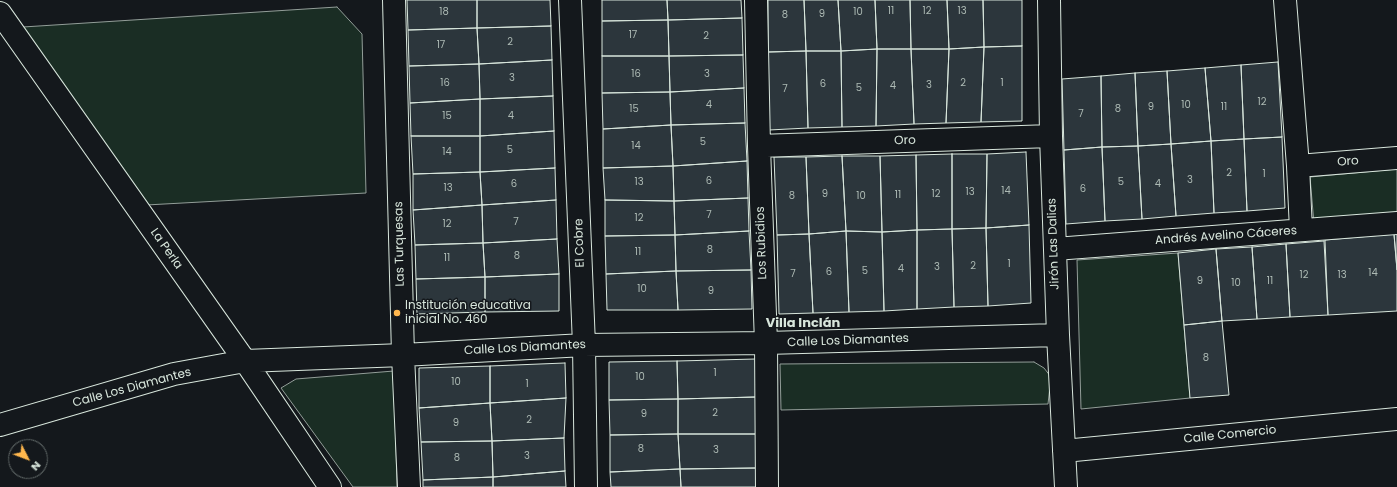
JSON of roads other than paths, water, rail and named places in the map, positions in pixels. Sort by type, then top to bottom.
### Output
[{"type":"street","name":"Las Turquesas","points":[[394,0],[403,355],[409,487]]},
{"type":"street","name":"El Cobre","points":[[570,0],[584,345],[586,487]]},
{"type":"street","name":"Los Rubidios","points":[[756,0],[759,146],[766,343],[767,487]]},
{"type":"street","name":"Jirón Las Dalias","points":[[1049,0],[1051,136],[1058,335],[1066,487]]},
{"type":"street","points":[[1285,0],[1298,166],[1301,230]]},
{"type":"street","name":"La Perla","points":[[0,13],[245,361],[330,487]]},
{"type":"street","name":"Oro","points":[[759,146],[1051,136]]},
{"type":"street","name":"Oro","points":[[1298,166],[1397,158]]},
{"type":"street","name":"Andrés Avelino Cáceres","points":[[1055,249],[1397,223]]},
{"type":"street","name":"Calle Los Diamantes","points":[[0,425],[174,374],[245,361],[403,355],[584,345],[766,343],[1058,335]]},
{"type":"street","name":"Calle Comercio","points":[[1064,452],[1397,419]]},
{"type":"place","name":"Institución educativa inicial No. 460","points":[[397,313]]},
{"type":"district","name":"Villa Inclán","points":[[803,324]]}]
